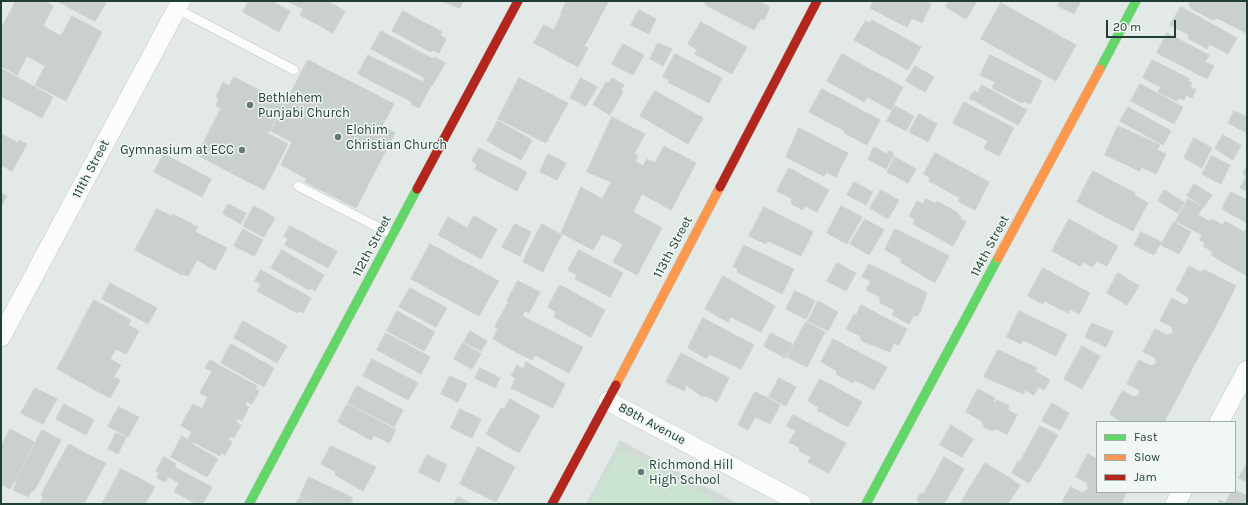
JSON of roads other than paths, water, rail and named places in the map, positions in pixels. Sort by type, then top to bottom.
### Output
[{"type":"street","name":"112th Street","points":[[249,504],[518,1]]},
{"type":"street","name":"113th Street","points":[[552,504],[608,401],[816,1]]},
{"type":"street","name":"114th Street","points":[[866,504],[1136,1]]},
{"type":"street","name":"111th Street","points":[[1,337],[179,5]]},
{"type":"street","points":[[1220,421],[1247,370]]},
{"type":"street","name":"89th Avenue","points":[[608,401],[802,504]]},
{"type":"street","points":[[1175,504],[1181,493]]},
{"type":"lane","points":[[179,5],[294,70]]},
{"type":"lane","points":[[298,186],[393,235]]},
{"type":"place","name":"Bethlehem Punjabi Church","points":[[250,105]]},
{"type":"place","name":"Elohim Christian Church","points":[[338,137]]},
{"type":"place","name":"Gymnasium at ECC","points":[[242,150]]},
{"type":"place","name":"Richmond Hill High School","points":[[641,472]]}]
